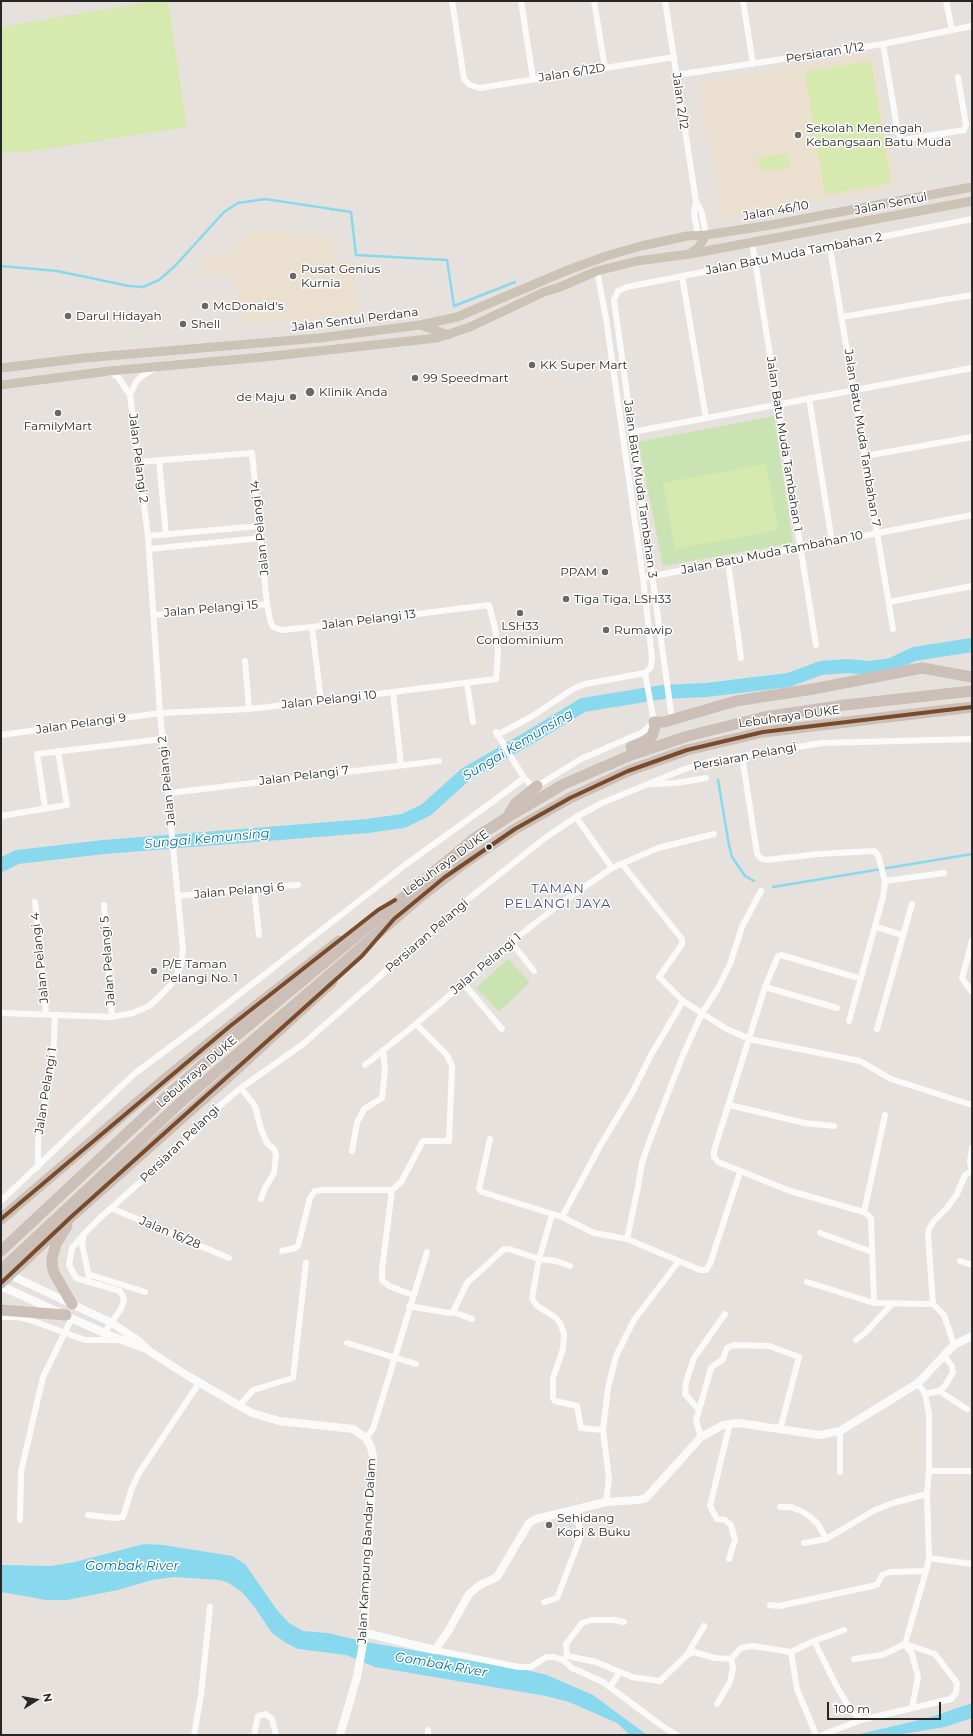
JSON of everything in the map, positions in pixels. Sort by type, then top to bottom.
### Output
[{"type":"highway","points":[[564,784],[567,777],[578,770],[648,739],[654,732],[654,722],[664,722],[736,701],[813,689],[922,668],[972,677]]},
{"type":"highway","name":"Lebuhraya DUKE","points":[[1,1251],[170,1093],[243,1030],[475,838],[508,816],[564,784],[630,755],[680,738],[725,726],[764,718],[845,705],[972,691]]},
{"type":"highway","name":"Lebuhraya DUKE","points":[[4,1272],[180,1103],[445,877],[516,829],[570,798],[636,768],[687,750],[763,732],[972,707]]},
{"type":"highway","points":[[508,816],[515,804],[537,786]]},
{"type":"highway","points":[[1,1219],[71,1161],[164,1080],[229,1027],[378,910],[410,891]]},
{"type":"highway","points":[[1,1284],[4,1272],[79,1209],[362,956],[394,919]]},
{"type":"highway","points":[[1,1227],[71,1161]]},
{"type":"highway","points":[[72,1304],[54,1273],[52,1258],[60,1237],[79,1209]]},
{"type":"highway","points":[[1,1310],[69,1317]]},
{"type":"main road","name":"Jalan Sentul","points":[[850,210],[972,187]]},
{"type":"main road","name":"Jalan Sentul","points":[[752,242],[972,201]]},
{"type":"main road","name":"Jalan 46/10","points":[[702,237],[850,210]]},
{"type":"main road","points":[[420,325],[436,334],[448,335],[597,270],[637,261],[690,254],[752,242],[771,225]]},
{"type":"main road","points":[[731,231],[752,242]]},
{"type":"main road","name":"Jalan Sentul Perdana","points":[[1,368],[84,358],[319,338],[420,325],[457,317],[562,272],[606,256],[687,236],[702,237]]},
{"type":"main road","points":[[702,237],[708,246],[717,249]]},
{"type":"main road","points":[[690,254],[698,248],[702,237]]},
{"type":"main road","points":[[1,385],[109,371],[157,368],[415,342],[436,334],[457,317]]},
{"type":"street","name":"Jalan 6/12D","points":[[452,1],[464,79],[470,84],[480,88],[674,57]]},
{"type":"street","points":[[521,1],[533,79]]},
{"type":"street","points":[[594,1],[605,68]]},
{"type":"street","name":"Jalan 2/12","points":[[665,1],[696,201],[702,213],[702,237]]},
{"type":"street","points":[[743,1],[753,64]]},
{"type":"street","points":[[946,1],[952,30]]},
{"type":"street","name":"Persiaran 1/12","points":[[676,75],[882,44],[972,26]]},
{"type":"street","points":[[882,44],[898,133],[902,140],[964,130],[966,125],[958,77]]},
{"type":"street","name":"Jalan Batu Muda Tambahan 2","points":[[618,291],[627,287],[972,219]]},
{"type":"street","name":"Jalan Batu Muda Tambahan 1","points":[[752,242],[816,646]]},
{"type":"street","name":"Jalan Batu Muda Tambahan 7","points":[[830,248],[893,629]]},
{"type":"street","points":[[597,270],[606,318],[643,578],[652,658],[651,667],[645,672],[585,684],[573,689],[531,717],[498,736],[524,778],[530,784],[537,786],[580,759],[643,732],[654,722],[645,672]]},
{"type":"street","points":[[682,276],[706,418]]},
{"type":"street","name":"Jalan Batu Muda Tambahan 3","points":[[618,291],[614,300],[672,712]]},
{"type":"street","points":[[842,318],[972,294]]},
{"type":"street","points":[[130,395],[136,382],[142,376],[157,368]]},
{"type":"street","points":[[632,432],[972,368]]},
{"type":"street","name":"Jalan Pelangi 2","points":[[1,1013],[112,1017],[133,1013],[149,1006],[174,980],[181,964],[183,950],[179,896],[160,713],[148,536],[130,395],[118,376],[109,371]]},
{"type":"street","points":[[809,398],[832,542]]},
{"type":"street","points":[[864,456],[972,437]]},
{"type":"street","name":"Jalan Pelangi 14","points":[[159,460],[252,453],[267,604]]},
{"type":"street","points":[[138,462],[159,460],[166,535]]},
{"type":"street","name":"Jalan Batu Muda Tambahan 10","points":[[643,578],[972,515]]},
{"type":"street","points":[[148,536],[259,526]]},
{"type":"street","points":[[149,549],[260,538]]},
{"type":"street","points":[[728,562],[741,658]]},
{"type":"street","points":[[889,602],[972,586]]},
{"type":"street","name":"Jalan Pelangi 15","points":[[154,614],[267,604]]},
{"type":"street","name":"Jalan Pelangi 13","points":[[267,604],[273,627],[281,630],[489,605],[495,628],[498,653],[496,679]]},
{"type":"street","points":[[312,627],[321,701]]},
{"type":"street","points":[[245,661],[248,709]]},
{"type":"street","name":"Jalan Pelangi 10","points":[[160,713],[248,709],[393,693],[496,679]]},
{"type":"street","points":[[467,684],[473,722]]},
{"type":"street","points":[[393,693],[401,765]]},
{"type":"street","name":"Jalan Pelangi 9","points":[[1,735],[160,713]]},
{"type":"street","points":[[45,808],[37,754],[163,739]]},
{"type":"street","name":"Persiaran Pelangi","points":[[104,1334],[121,1308],[124,1299],[120,1291],[76,1278],[69,1266],[72,1248],[84,1234],[192,1136],[212,1112],[241,1088],[303,1044],[461,905],[546,838],[576,817],[602,803],[682,770],[712,761],[822,743],[972,739]]},
{"type":"street","points":[[1,816],[67,805],[58,751]]},
{"type":"street","points":[[742,756],[757,853],[760,858],[766,860],[819,854],[874,851],[880,859],[884,879],[876,927],[849,1021]]},
{"type":"street","name":"Jalan Pelangi 7","points":[[169,793],[439,761]]},
{"type":"street","points":[[1,1201],[134,1074],[201,1024],[405,865],[524,778]]},
{"type":"street","points":[[648,784],[676,783],[706,778]]},
{"type":"street","points":[[576,817],[612,868]]},
{"type":"street","name":"Jalan Pelangi 1","points":[[365,1065],[416,1024],[511,942],[561,903],[612,868],[658,848],[714,834]]},
{"type":"street","points":[[622,864],[682,939],[680,947],[659,977],[683,1001],[725,1028],[749,1039],[860,1062],[891,1079],[972,1105]]},
{"type":"street","points":[[884,879],[944,873]]},
{"type":"street","name":"Jalan Pelangi 6","points":[[179,896],[298,885]]},
{"type":"street","points":[[254,888],[259,934]]},
{"type":"street","points":[[627,1239],[642,1163],[683,1055],[702,1013],[718,990],[730,964],[742,927],[761,891]]},
{"type":"street","name":"Jalan Pelangi 4","points":[[35,902],[46,1014]]},
{"type":"street","name":"Jalan Pelangi 5","points":[[104,904],[112,1017]]},
{"type":"street","points":[[877,1029],[912,904]]},
{"type":"street","points":[[876,927],[903,935]]},
{"type":"street","points":[[972,941],[962,978],[972,992]]},
{"type":"street","points":[[511,942],[534,971]]},
{"type":"street","points":[[855,977],[779,955],[765,987],[730,1105],[714,1151],[714,1157],[718,1162],[740,1172],[790,1191],[864,1212],[871,1218],[874,1303]]},
{"type":"street","points":[[463,983],[502,1030]]},
{"type":"street","points":[[765,987],[837,1008]]},
{"type":"street","points":[[562,1217],[600,1146],[632,1093],[651,1055],[683,1001]]},
{"type":"street","name":"Jalan Pelangi 1","points":[[38,1167],[38,1140],[54,1061],[55,1015]]},
{"type":"street","points":[[413,1295],[389,1286],[382,1280],[392,1190],[401,1182],[423,1141],[447,1142],[450,1139],[452,1066],[447,1055],[416,1024]]},
{"type":"street","points":[[352,1151],[357,1123],[364,1109],[382,1098],[385,1072],[383,1050]]},
{"type":"street","points":[[241,1088],[255,1106],[266,1143],[274,1149],[276,1154],[274,1173],[265,1188],[261,1199]]},
{"type":"street","points":[[730,1105],[805,1123],[834,1126]]},
{"type":"street","points":[[864,1212],[885,1115]]},
{"type":"street","points":[[490,1140],[479,1190],[562,1217],[594,1233],[627,1239],[700,1270],[706,1270],[710,1264],[740,1172]]},
{"type":"street","points":[[954,1345],[944,1315],[933,1304],[928,1235],[929,1229],[948,1208],[957,1194],[965,1175],[972,1171],[970,1162],[972,1148]]},
{"type":"street","points":[[282,1250],[295,1248],[298,1246],[310,1198],[315,1191],[392,1190]]},
{"type":"street","name":"Jalan 16/28","points":[[111,1208],[229,1258]]},
{"type":"street","points":[[552,1215],[539,1259],[532,1298],[534,1302],[556,1318],[560,1323],[564,1334],[563,1349],[553,1378],[553,1398],[555,1401],[577,1406],[581,1428],[603,1430]]},
{"type":"street","points":[[820,1233],[872,1252]]},
{"type":"street","points":[[84,1234],[82,1244],[90,1282]]},
{"type":"street","points":[[453,1312],[466,1283],[504,1249],[509,1249],[539,1259],[556,1261],[570,1266]]},
{"type":"street","points":[[1,1284],[104,1334],[149,1351],[239,1406],[269,1419],[353,1429],[366,1438],[373,1429],[427,1252]]},
{"type":"street","points":[[606,1502],[608,1467],[603,1430],[608,1388],[616,1356],[634,1320],[679,1261]]},
{"type":"street","points":[[960,1261],[972,1265]]},
{"type":"street","points":[[239,1406],[253,1390],[293,1378],[306,1263]]},
{"type":"street","points":[[4,1272],[112,1323],[138,1341],[149,1351]]},
{"type":"street","points":[[88,1274],[145,1292]]},
{"type":"street","points":[[807,1282],[874,1303],[933,1304]]},
{"type":"street","points":[[856,1340],[892,1304]]},
{"type":"street","points":[[410,1306],[449,1313],[453,1312],[472,1319]]},
{"type":"street","points":[[700,1410],[685,1394],[686,1382],[694,1358],[725,1314]]},
{"type":"street","points":[[1,1317],[13,1316],[30,1320],[85,1340],[121,1340]]},
{"type":"street","points":[[20,1520],[21,1472],[39,1391],[43,1376],[64,1332],[69,1317]]},
{"type":"street","points":[[435,1650],[449,1630],[469,1594],[480,1586],[497,1578],[529,1524],[544,1516],[606,1502],[646,1498],[702,1437],[723,1425],[738,1422],[780,1430],[820,1435],[840,1431],[918,1383],[954,1345],[972,1336]]},
{"type":"street","points":[[347,1343],[416,1364]]},
{"type":"street","points":[[702,1437],[696,1421],[711,1368],[723,1359],[727,1348],[734,1345],[769,1346],[798,1356],[799,1358],[780,1430]]},
{"type":"street","points":[[925,1394],[939,1391],[945,1386],[953,1372],[952,1366],[944,1356]]},
{"type":"street","points":[[88,1516],[123,1517],[132,1488],[139,1473],[199,1382]]},
{"type":"street","points":[[904,1644],[926,1571],[928,1558],[927,1494],[929,1471],[929,1414],[925,1394],[918,1383]]},
{"type":"street","points":[[939,1391],[967,1409]]},
{"type":"street","points":[[729,1559],[734,1540],[731,1525],[725,1520],[717,1519],[710,1506],[730,1423]]},
{"type":"street","points":[[840,1431],[840,1472]]},
{"type":"street","name":"Jalan Kampung Bandar Dalam","points":[[340,1735],[357,1677],[364,1636],[373,1456],[371,1447],[366,1438]]},
{"type":"street","points":[[929,1471],[972,1471]]},
{"type":"street","points":[[804,1543],[826,1539],[875,1510],[896,1502],[927,1494]]},
{"type":"street","points":[[780,1506],[791,1507],[809,1516],[818,1524],[826,1539]]},
{"type":"street","points":[[544,1602],[557,1598],[580,1538],[577,1509]]},
{"type":"street","points":[[928,1558],[972,1564]]},
{"type":"street","points":[[770,1605],[779,1606],[878,1585],[882,1575],[890,1572],[926,1571]]},
{"type":"street","points":[[194,1735],[201,1695],[210,1607]]},
{"type":"street","points":[[624,1622],[614,1620],[591,1620],[582,1623],[566,1644],[565,1658],[572,1668],[610,1687],[662,1726],[678,1735]]},
{"type":"street","points":[[364,1636],[519,1667],[531,1667],[546,1657],[596,1662],[632,1677],[660,1681],[687,1655],[704,1626]]},
{"type":"street","points":[[731,1659],[741,1648],[752,1646],[791,1652],[814,1641],[844,1630]]},
{"type":"street","points":[[814,1641],[837,1687],[849,1707],[861,1720]]},
{"type":"street","points":[[904,1644],[912,1654],[918,1677],[912,1708]]},
{"type":"street","points":[[822,1735],[861,1720],[952,1699],[956,1693],[957,1684],[935,1654],[904,1644],[882,1655],[854,1659]]},
{"type":"street","points":[[687,1655],[694,1652],[715,1658],[731,1659]]},
{"type":"street","points":[[791,1652],[796,1689],[816,1735]]},
{"type":"street","points":[[717,1704],[730,1682],[733,1668],[731,1659]]},
{"type":"street","points":[[610,1687],[620,1672]]},
{"type":"street","points":[[254,1735],[258,1716],[266,1714],[272,1719],[276,1735]]},
{"type":"shaded area","name":"Sekolah Menengah Kebangsaan Batu Muda","points":[[873,53],[896,188],[722,218],[699,83]]},
{"type":"shaded area","name":"Pusat Genius Kurnia","points":[[249,229],[333,237],[334,261],[352,261],[361,314],[246,324],[231,274],[199,278],[201,259],[230,255]]},
{"type":"green space","points":[[154,1],[168,1],[187,127],[26,152],[1,153],[1,27]]},
{"type":"green space","points":[[871,61],[891,183],[825,195],[805,72]]},
{"type":"green space","points":[[788,153],[790,167],[761,172],[758,158]]},
{"type":"green space","points":[[774,416],[793,543],[663,566],[638,442]]},
{"type":"green space","points":[[766,464],[778,530],[675,549],[663,483]]},
{"type":"green space","points":[[508,959],[530,982],[499,1012],[476,988]]},
{"type":"water","name":"Gombak River","points":[[144,1544],[163,1545],[232,1556],[245,1564],[277,1610],[289,1623],[303,1631],[328,1633],[366,1642],[513,1667],[547,1675],[593,1695],[647,1735],[630,1735],[617,1723],[569,1702],[546,1696],[375,1667],[346,1655],[298,1649],[272,1633],[253,1605],[242,1592],[227,1582],[219,1580],[174,1577],[152,1580],[118,1590],[67,1600],[46,1600],[1,1592],[1,1565],[51,1566],[75,1562]]},
{"type":"water","points":[[972,1703],[972,1718],[945,1727],[897,1735],[855,1735],[928,1718]]},
{"type":"waterway","points":[[1,266],[57,271],[129,286],[143,287],[159,280],[175,266],[224,212],[238,203],[265,199],[351,212],[356,255],[447,260],[454,306],[515,282]]},
{"type":"waterway","name":"Sungai Kemunsing","points":[[1,865],[17,857],[104,847],[367,826],[403,821],[426,810],[466,774],[583,705],[663,692],[706,690],[788,680],[821,668],[846,666],[870,668],[891,665],[914,654],[972,645]]},
{"type":"waterway","points":[[718,780],[732,857],[745,876],[754,881]]},
{"type":"waterway","points":[[773,887],[972,854]]},
{"type":"transit line","points":[[1,1283],[71,1217],[362,956],[394,919],[445,877],[515,829],[570,798],[628,771],[687,750],[763,732],[972,707]]},
{"type":"transit line","points":[[1,1219],[229,1027],[378,910],[395,900]]},
{"type":"place","name":"Sekolah Menengah Kebangsaan Batu Muda","points":[[798,135]]},
{"type":"place","name":"Pusat Genius Kurnia","points":[[293,276]]},
{"type":"place","name":"McDonald's","points":[[205,306]]},
{"type":"place","name":"Darul Hidayah","points":[[68,316]]},
{"type":"place","name":"Shell","points":[[183,324]]},
{"type":"place","name":"KK Super Mart","points":[[532,365]]},
{"type":"place","name":"99 Speedmart","points":[[415,378]]},
{"type":"place","name":"Klinik Anda","points":[[310,392]]},
{"type":"place","name":"de Maju","points":[[293,397]]},
{"type":"place","name":"FamilyMart","points":[[58,413]]},
{"type":"place","name":"PPAM","points":[[605,572]]},
{"type":"place","name":"Tiga Tiga, LSH33","points":[[566,599]]},
{"type":"place","name":"LSH33 Condominium","points":[[520,613]]},
{"type":"place","name":"Rumawip","points":[[606,630]]},
{"type":"place","name":"P/E Taman Pelangi No. 1","points":[[154,971]]},
{"type":"place","name":"Sehidang Kopi & Buku","points":[[549,1525]]},
{"type":"district","name":"TAMAN PELANGI JAYA","points":[[558,896]]}]
